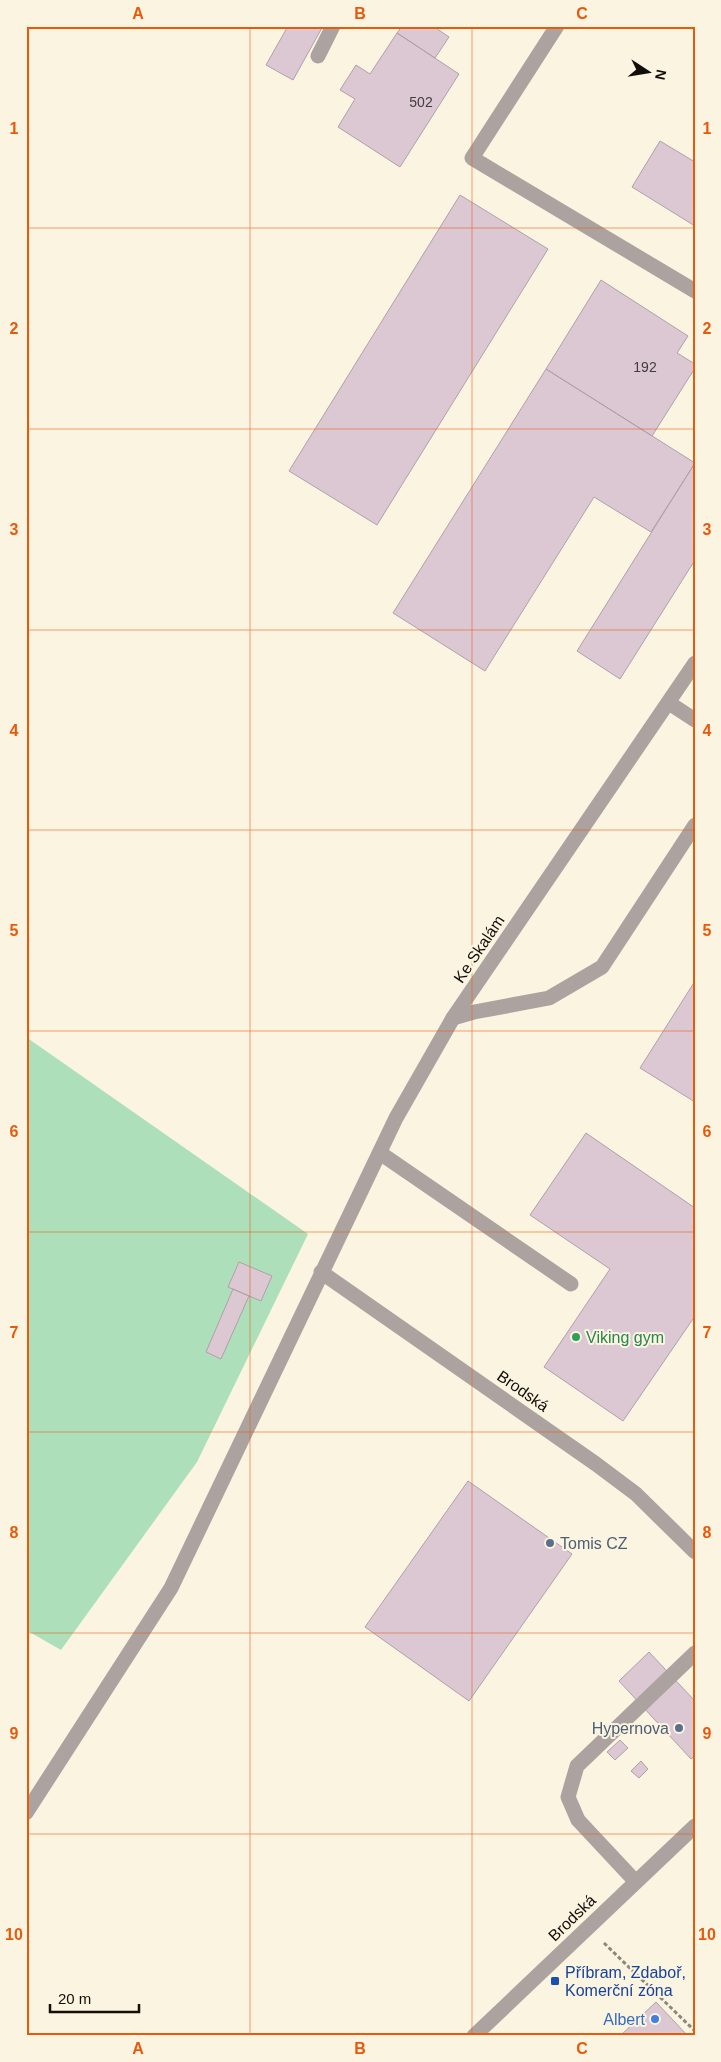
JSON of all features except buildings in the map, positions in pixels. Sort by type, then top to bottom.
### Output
[{"type":"street","points":[[318,56],[333,26]]},
{"type":"street","points":[[557,26],[472,158],[695,291]]},
{"type":"street","name":"Ke Skalám","points":[[26,1813],[171,1588],[396,1118],[453,1018],[695,663]]},
{"type":"street","points":[[669,703],[695,720]]},
{"type":"street","points":[[453,1018],[474,1012],[549,998],[602,967],[695,825]]},
{"type":"street","points":[[380,1153],[571,1284]]},
{"type":"street","name":"Brodská","points":[[321,1272],[628,1488],[695,1552]]},
{"type":"street","points":[[635,1881],[578,1820],[568,1797],[577,1766],[695,1653]]},
{"type":"street","name":"Brodská","points":[[474,2036],[695,1826]]},
{"type":"path","points":[[588,1926],[635,1975],[695,2031]]},
{"type":"green space","points":[[26,1037],[308,1234],[197,1462],[61,1650],[26,1630]]},
{"type":"place","name":"Viking gym","points":[[576,1337]]},
{"type":"place","name":"Tomis CZ","points":[[550,1543]]},
{"type":"place","name":"Hypernova","points":[[679,1728]]},
{"type":"place","name":"Příbram, Zdaboř, Komerční zóna","points":[[555,1981]]},
{"type":"place","name":"Albert","points":[[655,2019]]}]
